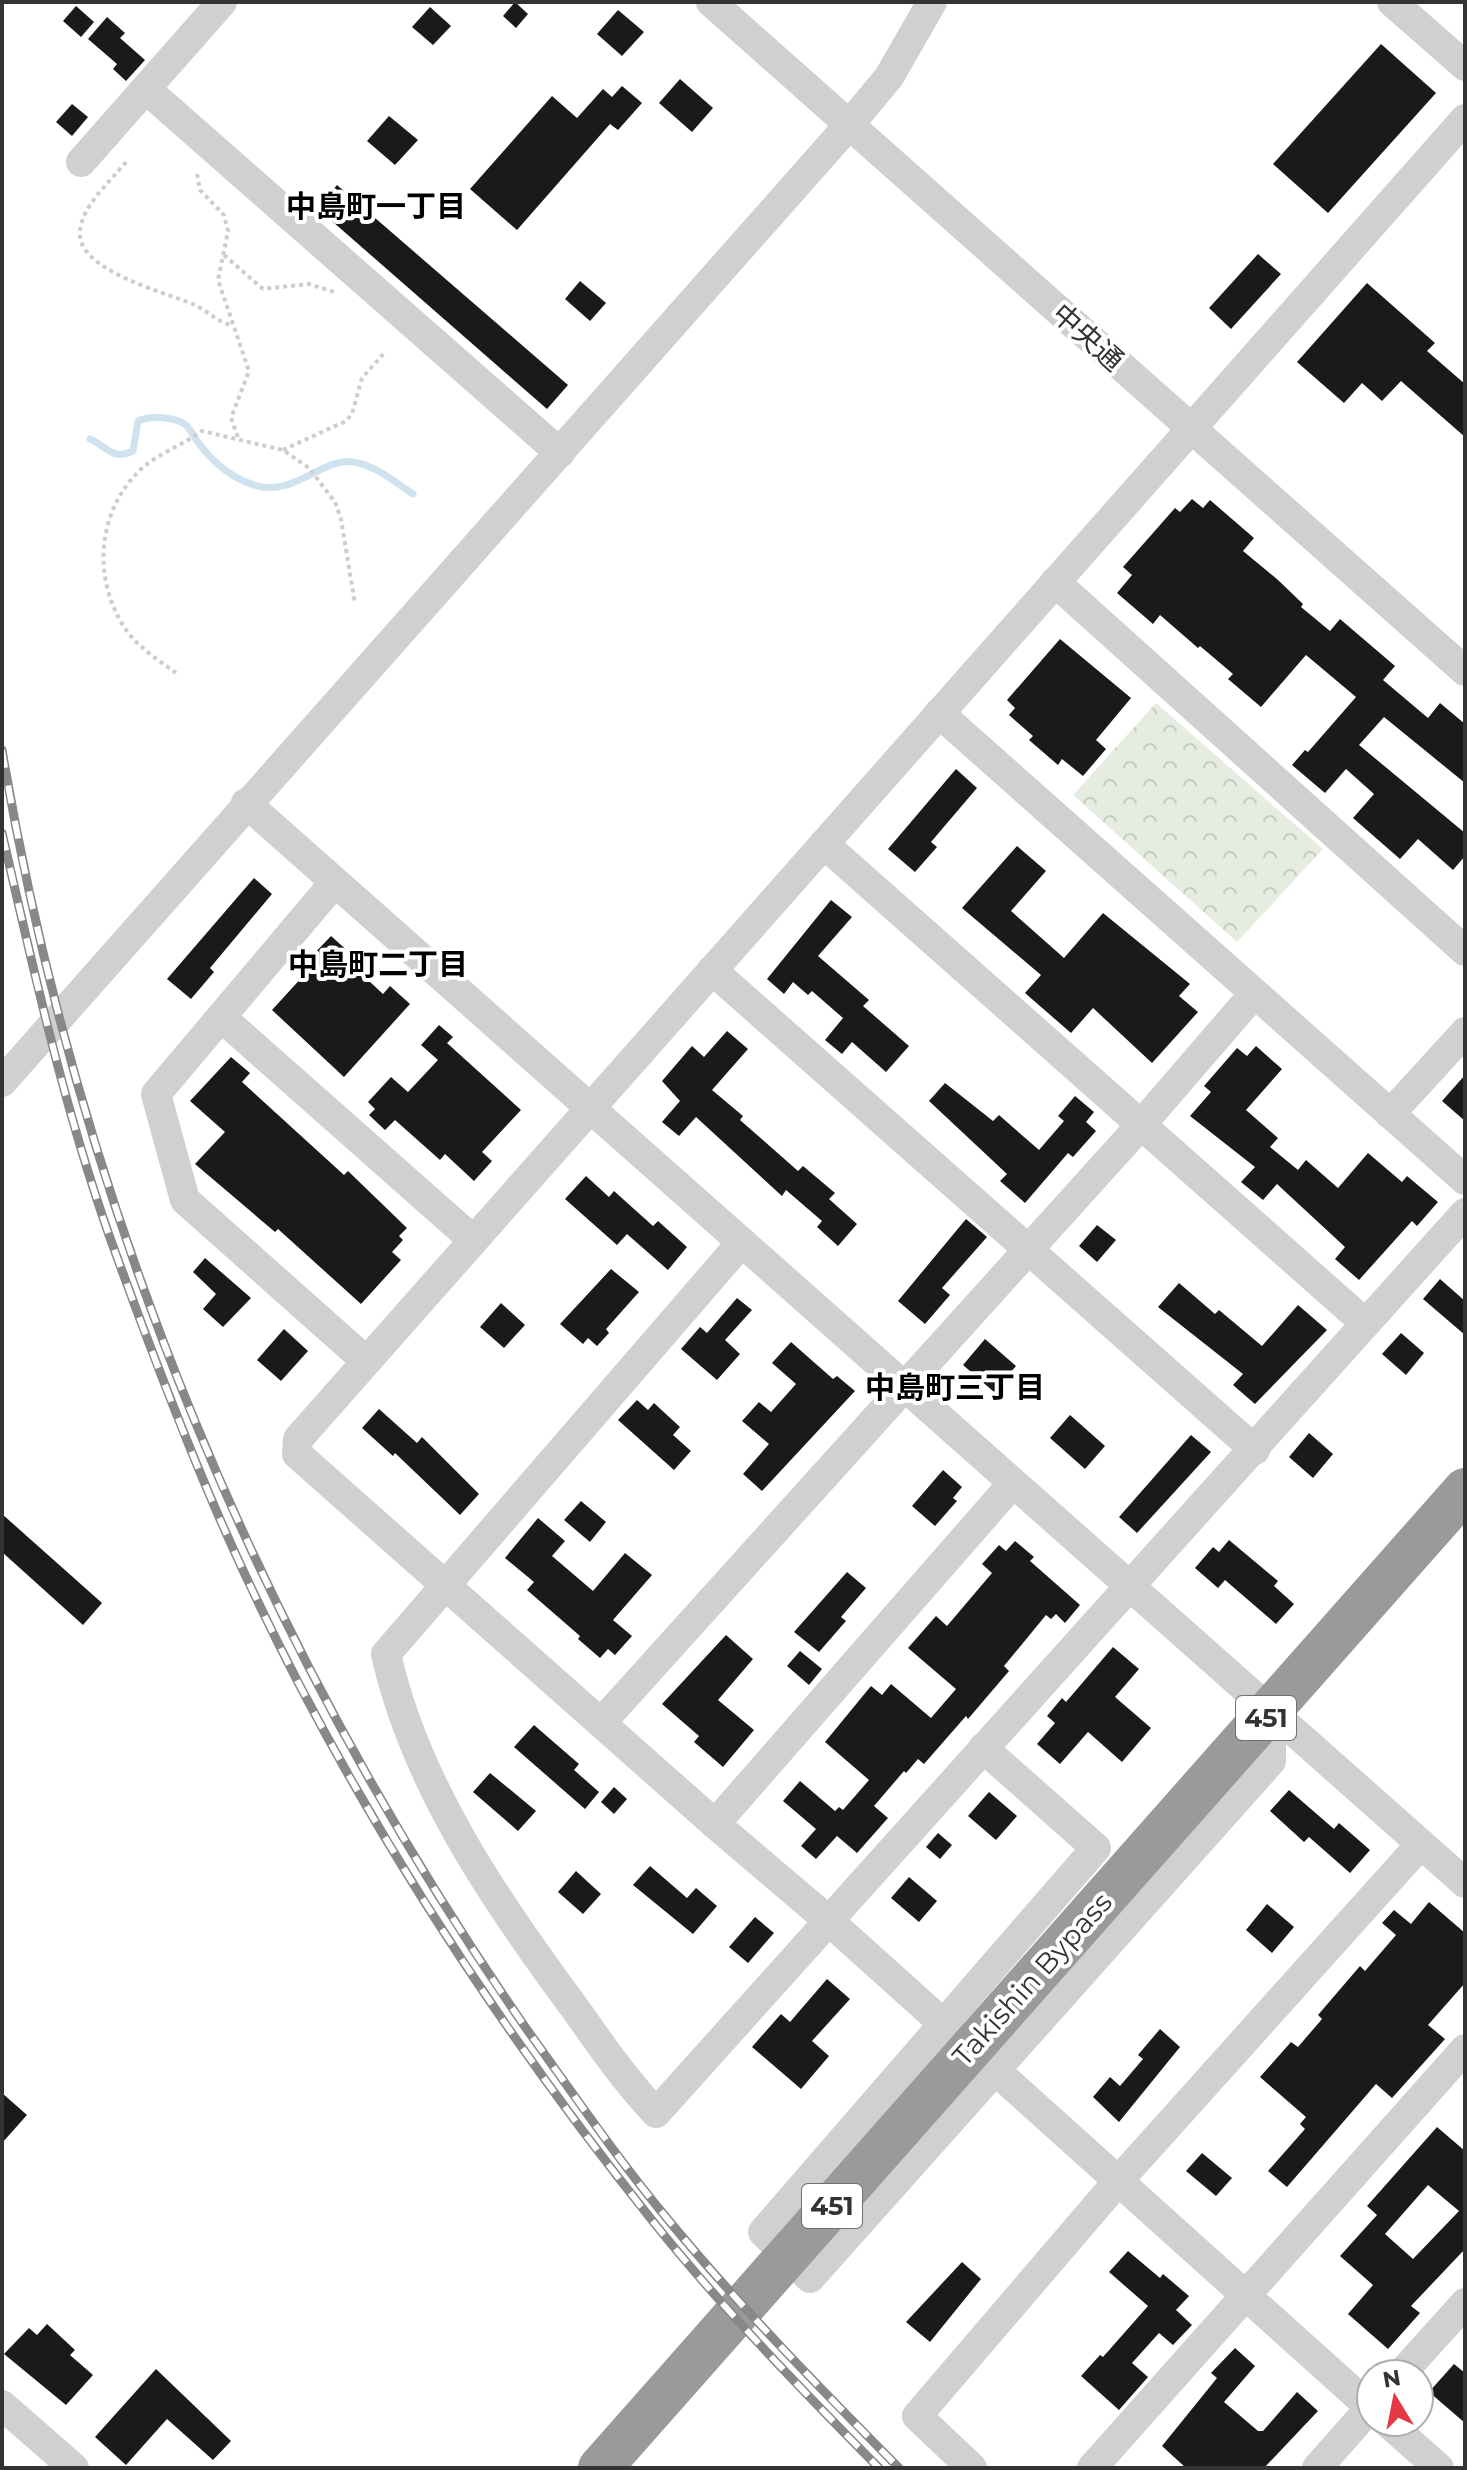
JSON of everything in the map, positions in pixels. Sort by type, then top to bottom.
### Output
[{"type":"highway","name":"Takishin Bypass","points":[[600,2468],[1063,1943],[1271,1713],[1465,1490]]},
{"type":"street","points":[[81,162],[222,2]]},
{"type":"street","name":"中央通","points":[[711,2],[1465,671]]},
{"type":"street","points":[[2,1082],[849,125],[889,77],[932,2]]},
{"type":"street","points":[[1392,2],[1465,66]]},
{"type":"street","points":[[147,90],[560,453]]},
{"type":"street","points":[[1355,2394],[829,1921],[297,1454],[298,1439],[365,1360],[1465,119]]},
{"type":"street","points":[[1055,582],[1465,951]]},
{"type":"street","points":[[939,713],[1253,995],[1465,1180]]},
{"type":"street","points":[[246,803],[1465,1883]]},
{"type":"street","points":[[824,844],[1365,1323]]},
{"type":"street","points":[[334,883],[156,1094],[185,1200],[365,1360]]},
{"type":"street","points":[[712,970],[1255,1450]]},
{"type":"street","points":[[601,1723],[903,1384],[1140,1126],[1253,995]]},
{"type":"street","points":[[221,1017],[472,1239]]},
{"type":"street","points":[[1390,1114],[1465,1032]]},
{"type":"street","points":[[742,1242],[386,1654],[392,1680],[434,1792],[534,1954],[634,2089],[656,2113],[1465,1213]]},
{"type":"street","points":[[715,1824],[1013,1483]]},
{"type":"street","points":[[983,1748],[1096,1848],[763,2232],[810,2278],[1271,1761],[1271,1713]]},
{"type":"street","points":[[972,2468],[917,2416],[1119,2180],[1421,1844]]},
{"type":"street","points":[[1092,2468],[1465,2049]]},
{"type":"street","points":[[1415,2358],[1465,2303]]},
{"type":"street","points":[[2,2405],[74,2468]]},
{"type":"street","points":[[1317,2468],[1355,2426]]},
{"type":"street","points":[[1405,2438],[1439,2468]]},
{"type":"path","points":[[126,162],[83,220],[80,236],[85,250],[103,266],[147,288],[195,305],[232,325]]},
{"type":"path","points":[[197,174],[200,190],[224,215],[227,225],[218,280],[249,371],[231,418],[239,440]]},
{"type":"path","points":[[224,255],[263,289],[309,284],[338,294]]},
{"type":"path","points":[[283,450],[346,421],[352,414],[362,378],[386,351]]},
{"type":"path","points":[[176,673],[130,635],[106,589],[102,561],[106,529],[126,487],[141,469],[199,433],[283,450],[309,468],[335,502],[341,519],[355,604]]},
{"type":"green space","points":[[1156,703],[1323,849],[1237,942],[1073,795]]},
{"type":"building","points":[[515,2],[528,14],[516,28],[503,16]]},
{"type":"building","points":[[76,6],[94,22],[81,37],[63,21]]},
{"type":"building","points":[[430,7],[451,26],[433,45],[412,27]]},
{"type":"building","points":[[618,10],[644,32],[622,56],[597,34]]},
{"type":"building","points":[[107,17],[125,33],[120,38],[145,60],[126,81],[113,69],[117,64],[88,39]]},
{"type":"building","points":[[1381,44],[1436,93],[1328,213],[1273,164]]},
{"type":"building","points":[[680,79],[713,108],[692,132],[659,103]]},
{"type":"building","points":[[622,86],[642,103],[618,130],[610,124],[517,230],[470,189],[552,96],[577,118],[603,89],[612,97]]},
{"type":"building","points":[[72,104],[88,117],[72,136],[56,122]]},
{"type":"building","points":[[389,116],[418,140],[395,165],[367,141]]},
{"type":"building","points":[[337,185],[568,385],[547,409],[317,208]]},
{"type":"building","points":[[1258,254],[1281,274],[1231,329],[1209,308]]},
{"type":"building","points":[[580,281],[606,303],[590,321],[565,299]]},
{"type":"building","points":[[1367,283],[1435,343],[1427,351],[1465,384],[1465,437],[1401,381],[1382,401],[1362,383],[1344,403],[1297,362]]},
{"type":"building","points":[[1192,499],[1203,508],[1210,500],[1254,538],[1243,551],[1330,631],[1340,619],[1395,666],[1383,680],[1428,718],[1440,703],[1465,724],[1465,783],[1384,717],[1359,745],[1465,833],[1465,856],[1453,870],[1418,839],[1400,859],[1353,818],[1374,794],[1346,769],[1325,793],[1292,765],[1305,750],[1308,752],[1356,697],[1306,655],[1261,707],[1228,679],[1233,674],[1200,646],[1198,648],[1160,615],[1153,624],[1117,593],[1132,575],[1123,567],[1175,508],[1180,512]]},
{"type":"building","points":[[1060,639],[1131,698],[1096,740],[1106,749],[1083,776],[1062,759],[1058,765],[1029,740],[1033,736],[1009,715],[1015,708],[1007,700]]},
{"type":"building","points":[[956,769],[977,788],[931,842],[937,847],[915,872],[888,849]]},
{"type":"building","points":[[1017,846],[1046,871],[1011,911],[1064,958],[1103,913],[1190,984],[1179,996],[1198,1012],[1152,1063],[1093,1008],[1071,1033],[1025,993],[1041,975],[962,908]]},
{"type":"building","points":[[254,878],[272,894],[210,968],[214,972],[191,999],[167,979]]},
{"type":"building","points":[[831,900],[852,917],[818,956],[869,1000],[863,1006],[909,1046],[886,1072],[852,1042],[842,1054],[825,1040],[843,1018],[812,991],[808,995],[793,982],[784,994],[767,979]]},
{"type":"building","points":[[331,936],[360,962],[355,968],[383,994],[390,986],[410,1004],[344,1077],[272,1010],[315,963],[310,958]]},
{"type":"building","points":[[439,1025],[453,1037],[447,1043],[521,1110],[482,1152],[492,1161],[474,1181],[445,1154],[440,1160],[395,1120],[385,1130],[369,1115],[375,1109],[368,1102],[391,1077],[408,1092],[438,1060],[421,1045]]},
{"type":"building","points":[[727,1031],[748,1049],[712,1090],[743,1116],[740,1120],[798,1171],[803,1166],[835,1193],[829,1199],[857,1224],[838,1246],[817,1227],[822,1221],[786,1190],[782,1196],[696,1117],[679,1136],[662,1122],[680,1101],[662,1081],[692,1046],[704,1057]]},
{"type":"building","points":[[1256,1046],[1282,1069],[1246,1110],[1278,1138],[1270,1147],[1298,1170],[1306,1160],[1338,1188],[1368,1153],[1402,1182],[1407,1176],[1438,1202],[1417,1226],[1412,1221],[1359,1280],[1335,1259],[1345,1247],[1277,1184],[1263,1200],[1241,1182],[1255,1167],[1190,1116],[1211,1092],[1204,1086],[1237,1048],[1247,1056]]},
{"type":"building","points":[[231,1057],[250,1073],[242,1082],[344,1175],[348,1171],[407,1228],[399,1236],[403,1240],[392,1252],[401,1260],[361,1304],[278,1229],[275,1232],[195,1164],[225,1132],[190,1101]]},
{"type":"building","points":[[1465,1075],[1465,1121],[1442,1101]]},
{"type":"building","points":[[945,1083],[993,1121],[999,1115],[1039,1150],[1064,1121],[1058,1116],[1075,1096],[1094,1112],[1086,1122],[1096,1131],[1073,1157],[1068,1153],[1025,1203],[1000,1181],[1007,1174],[929,1101]]},
{"type":"building","points":[[586,1176],[609,1197],[614,1191],[653,1226],[658,1221],[687,1247],[668,1270],[627,1234],[617,1245],[565,1199]]},
{"type":"building","points":[[966,1219],[987,1237],[942,1288],[950,1295],[925,1324],[898,1301]]},
{"type":"building","points":[[1097,1225],[1116,1240],[1097,1262],[1079,1246]]},
{"type":"building","points":[[205,1258],[251,1298],[223,1327],[203,1309],[216,1294],[193,1272]]},
{"type":"building","points":[[611,1269],[639,1292],[606,1329],[609,1333],[597,1346],[588,1338],[583,1344],[560,1324]]},
{"type":"building","points":[[1440,1279],[1465,1301],[1465,1335],[1423,1299]]},
{"type":"building","points":[[1179,1283],[1215,1314],[1219,1310],[1262,1346],[1298,1305],[1327,1330],[1255,1404],[1233,1385],[1243,1374],[1158,1307]]},
{"type":"building","points":[[737,1298],[752,1310],[725,1340],[740,1354],[717,1380],[681,1349],[700,1327],[707,1333]]},
{"type":"building","points":[[501,1303],[525,1325],[504,1348],[480,1327]]},
{"type":"building","points":[[284,1329],[308,1351],[281,1381],[257,1360]]},
{"type":"building","points":[[1401,1333],[1424,1353],[1406,1375],[1382,1354]]},
{"type":"building","points":[[985,1339],[1016,1366],[994,1392],[963,1365]]},
{"type":"building","points":[[791,1342],[833,1379],[837,1376],[855,1391],[762,1491],[743,1474],[769,1444],[742,1421],[759,1402],[771,1412],[796,1384],[772,1363]]},
{"type":"building","points":[[637,1400],[648,1410],[654,1403],[680,1427],[673,1435],[691,1451],[674,1470],[618,1420]]},
{"type":"building","points":[[379,1409],[417,1443],[422,1437],[479,1494],[460,1515],[395,1453],[393,1456],[362,1428]]},
{"type":"building","points":[[1070,1415],[1105,1446],[1085,1469],[1050,1438]]},
{"type":"building","points":[[1309,1433],[1333,1454],[1313,1478],[1289,1457]]},
{"type":"building","points":[[1191,1435],[1211,1452],[1137,1533],[1119,1517]]},
{"type":"building","points":[[943,1470],[962,1487],[953,1498],[957,1501],[935,1526],[912,1506]]},
{"type":"building","points":[[581,1501],[606,1522],[590,1542],[564,1520]]},
{"type":"building","points":[[2,1514],[102,1603],[83,1625],[2,1552]]},
{"type":"building","points":[[538,1518],[565,1541],[552,1556],[593,1591],[625,1553],[652,1575],[613,1620],[632,1636],[615,1655],[608,1649],[600,1658],[578,1639],[580,1636],[527,1590],[534,1582],[505,1558]]},
{"type":"building","points":[[1229,1540],[1278,1581],[1274,1586],[1294,1604],[1276,1624],[1225,1580],[1218,1588],[1195,1568],[1213,1547],[1219,1552]]},
{"type":"building","points":[[1015,1541],[1034,1557],[1030,1561],[1080,1605],[1065,1623],[1056,1614],[1051,1619],[1046,1615],[1004,1666],[1009,1671],[968,1719],[966,1716],[924,1764],[918,1759],[906,1773],[904,1771],[874,1806],[888,1818],[857,1853],[837,1836],[816,1859],[801,1846],[816,1829],[783,1801],[800,1781],[835,1811],[839,1807],[843,1810],[869,1780],[825,1742],[871,1686],[882,1695],[891,1684],[931,1718],[956,1689],[908,1648],[936,1616],[947,1626],[992,1573],[982,1564],[999,1545],[1006,1551]]},
{"type":"building","points":[[847,1572],[866,1588],[841,1617],[846,1621],[819,1652],[794,1632]]},
{"type":"building","points":[[726,1635],[753,1659],[718,1700],[754,1730],[723,1767],[694,1742],[699,1736],[662,1704]]},
{"type":"building","points":[[1113,1647],[1139,1669],[1115,1697],[1151,1728],[1122,1762],[1088,1732],[1060,1764],[1037,1744],[1055,1723],[1047,1716],[1062,1698],[1066,1702]]},
{"type":"building","points":[[800,1651],[822,1669],[809,1685],[787,1666]]},
{"type":"building","points":[[534,1725],[579,1764],[574,1770],[599,1792],[585,1809],[514,1747]]},
{"type":"building","points":[[490,1773],[536,1811],[518,1831],[473,1792]]},
{"type":"building","points":[[614,1787],[627,1799],[614,1814],[601,1802]]},
{"type":"building","points":[[1289,1790],[1334,1829],[1339,1823],[1370,1850],[1350,1873],[1309,1837],[1304,1842],[1270,1811]]},
{"type":"building","points":[[989,1792],[1017,1816],[996,1840],[968,1816]]},
{"type":"building","points":[[938,1833],[952,1845],[940,1859],[926,1847]]},
{"type":"building","points":[[650,1866],[687,1898],[696,1888],[717,1906],[693,1934],[633,1885]]},
{"type":"building","points":[[576,1871],[601,1894],[583,1914],[558,1892]]},
{"type":"building","points":[[909,1877],[937,1901],[919,1922],[891,1898]]},
{"type":"building","points":[[1429,1902],[1465,1933],[1465,1983],[1428,2025],[1445,2039],[1392,2098],[1376,2084],[1287,2187],[1268,2171],[1305,2129],[1300,2124],[1306,2117],[1260,2077],[1291,2042],[1298,2047],[1322,2019],[1318,2015],[1360,1966],[1365,1971],[1396,1935],[1382,1923],[1394,1910],[1411,1924]]},
{"type":"building","points":[[1267,1904],[1294,1927],[1272,1953],[1246,1930]]},
{"type":"building","points":[[755,1917],[774,1933],[748,1963],[729,1947]]},
{"type":"building","points":[[827,1979],[850,1999],[812,2041],[829,2056],[801,2089],[752,2047],[781,2014],[790,2022]]},
{"type":"building","points":[[1160,2029],[1180,2047],[1119,2122],[1093,2097],[1110,2077],[1120,2086],[1143,2059],[1138,2055]]},
{"type":"building","points":[[2,2093],[27,2115],[2,2143]]},
{"type":"building","points":[[1437,2127],[1465,2151],[1465,2249],[1411,2306],[1420,2313],[1388,2349],[1348,2314],[1373,2285],[1340,2256],[1377,2215],[1367,2206]],"holes":[[[1428,2185],[1459,2211],[1413,2259],[1385,2234]]]},
{"type":"building","points":[[1202,2153],[1232,2178],[1216,2196],[1186,2171]]},
{"type":"building","points":[[1128,2251],[1160,2278],[1163,2274],[1189,2296],[1176,2310],[1192,2325],[1173,2345],[1159,2333],[1132,2363],[1148,2377],[1119,2410],[1081,2376],[1100,2355],[1103,2357],[1148,2306],[1109,2272]]},
{"type":"building","points":[[962,2262],[981,2279],[930,2342],[906,2322]]},
{"type":"building","points":[[47,2324],[75,2350],[70,2355],[93,2375],[66,2405],[4,2354],[29,2328],[37,2335]]},
{"type":"building","points":[[1235,2348],[1255,2366],[1224,2402],[1258,2431],[1263,2431],[1297,2392],[1318,2411],[1264,2468],[1186,2468],[1162,2446],[1217,2378],[1211,2373]]},
{"type":"building","points":[[1454,2364],[1465,2373],[1465,2423],[1435,2397],[1435,2385]]},
{"type":"building","points":[[156,2369],[231,2441],[213,2460],[167,2419],[126,2465],[95,2437]]},
{"type":"waterway","points":[[90,439],[110,452],[126,454],[133,451],[138,421],[169,418],[186,425],[205,452],[224,469],[254,485],[268,488],[282,486],[330,465],[353,462],[377,470],[413,494]]},
{"type":"railway","points":[[2,750],[36,921],[79,1090],[132,1256],[194,1419],[265,1579],[344,1734],[432,1885],[528,2031],[615,2152],[725,2285],[899,2468]]},
{"type":"railway","points":[[2,833],[63,1086],[109,1235],[219,1517],[310,1704],[360,1796],[414,1885],[530,2059],[591,2142],[708,2287],[879,2468]]},
{"type":"district","name":"中島町一丁目","points":[[376,207]]},
{"type":"district","name":"中島町二丁目","points":[[378,965]]},
{"type":"district","name":"中島町三丁目","points":[[955,1388]]}]
